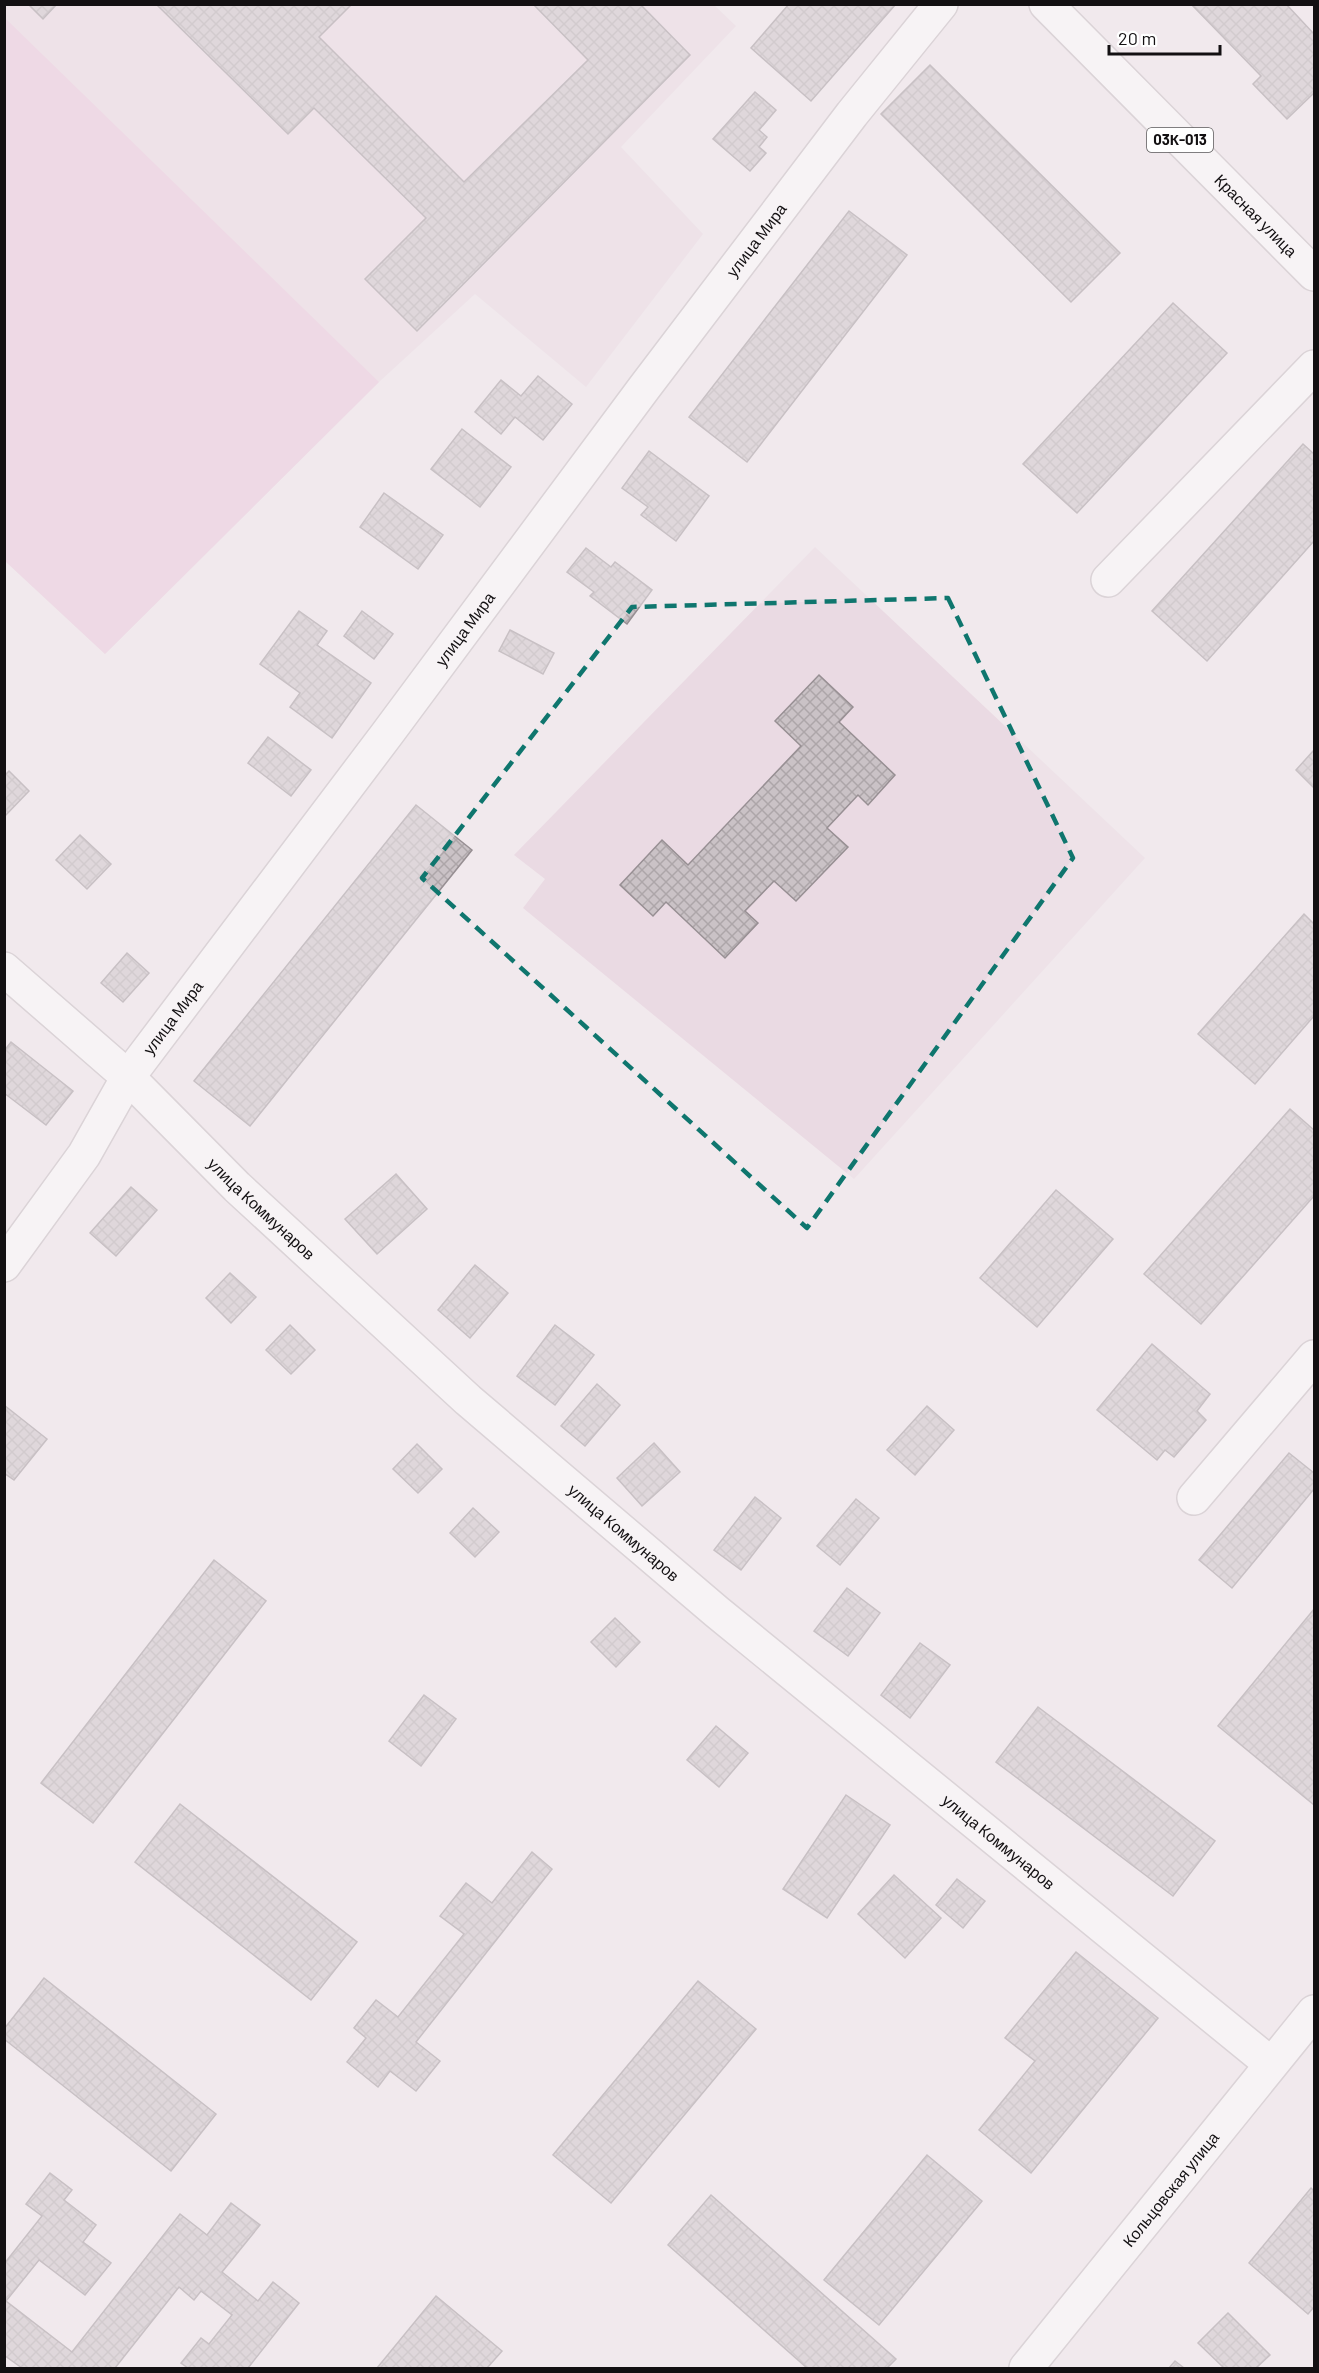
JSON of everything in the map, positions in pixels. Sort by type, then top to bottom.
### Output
[{"type":"street","name":"улица Мира","points":[[4,1265],[84,1155],[128,1077],[395,724],[644,388],[852,114],[941,4]]},
{"type":"street","name":"Красная улица","points":[[1046,4],[1314,274]]},
{"type":"street","points":[[1108,580],[1314,367]]},
{"type":"street","name":"улица Коммунаров","points":[[4,969],[128,1077],[237,1187],[468,1400],[717,1612],[1272,2064]]},
{"type":"street","points":[[1194,1498],[1314,1357]]},
{"type":"street","name":"Кольцовская улица","points":[[1026,2368],[1314,2012]]},
{"type":"highlighted area","points":[[948,598],[1073,858],[807,1228],[422,878],[632,607]]},
{"type":"shaded area","points":[[4,5],[714,5],[736,26],[621,147],[703,234],[586,387],[475,294],[379,382],[105,654],[5,561]]},
{"type":"shaded area","points":[[5,18],[379,382],[105,654],[5,561]]},
{"type":"shaded area","points":[[815,547],[1145,858],[854,1179],[523,908],[545,879],[514,855]]},
{"type":"building","points":[[28,4],[57,4],[43,19]]},
{"type":"building","points":[[156,4],[352,4],[319,37],[464,182],[588,60],[533,4],[640,4],[690,55],[417,331],[365,279],[426,218],[314,108],[288,134]]},
{"type":"building","points":[[789,4],[896,4],[811,101],[751,48]]},
{"type":"building","points":[[1191,4],[1286,4],[1314,34],[1314,93],[1287,119],[1253,84],[1261,76]]},
{"type":"building","points":[[930,65],[1120,253],[1071,302],[881,114]]},
{"type":"building","points":[[755,92],[776,110],[759,130],[767,137],[759,147],[766,153],[750,171],[713,139]]},
{"type":"building","points":[[849,211],[907,255],[747,462],[689,417]]},
{"type":"building","points":[[1173,303],[1227,353],[1077,513],[1023,464]]},
{"type":"building","points":[[538,376],[572,404],[543,440],[515,417],[501,434],[475,412],[501,380],[521,396]]},
{"type":"building","points":[[462,429],[511,467],[480,507],[431,469]]},
{"type":"building","points":[[1303,444],[1314,454],[1314,541],[1207,661],[1152,611]]},
{"type":"building","points":[[649,451],[709,496],[676,541],[641,515],[648,507],[622,488]]},
{"type":"building","points":[[384,493],[443,535],[418,569],[360,527]]},
{"type":"building","points":[[586,548],[611,567],[615,562],[652,590],[627,624],[590,596],[594,592],[567,572]]},
{"type":"building","points":[[299,611],[327,631],[317,645],[371,683],[332,738],[290,707],[300,693],[260,664]]},
{"type":"building","points":[[362,611],[393,634],[374,659],[344,636]]},
{"type":"building","points":[[510,630],[554,653],[543,674],[499,651]]},
{"type":"building","points":[[819,675],[853,707],[839,722],[895,775],[868,805],[858,795],[827,828],[848,847],[796,901],[774,881],[745,911],[758,923],[725,958],[666,902],[653,916],[620,885],[662,840],[688,865],[801,746],[775,721]]},
{"type":"building","points":[[268,737],[311,770],[291,796],[248,763]]},
{"type":"building","points":[[1314,750],[1314,788],[1296,770]]},
{"type":"building","points":[[9,771],[29,791],[5,816],[4,776]]},
{"type":"building","points":[[416,805],[472,850],[250,1126],[194,1081]]},
{"type":"building","points":[[80,835],[111,864],[87,889],[56,860]]},
{"type":"building","points":[[1304,914],[1314,924],[1314,1016],[1255,1084],[1198,1034]]},
{"type":"building","points":[[127,953],[149,973],[123,1002],[101,983]]},
{"type":"building","points":[[11,1042],[73,1091],[46,1125],[4,1093],[4,1051]]},
{"type":"building","points":[[1290,1109],[1314,1130],[1314,1196],[1201,1324],[1144,1274]]},
{"type":"building","points":[[396,1174],[427,1209],[377,1254],[345,1219]]},
{"type":"building","points":[[131,1187],[157,1210],[116,1256],[90,1233]]},
{"type":"building","points":[[1056,1190],[1113,1239],[1037,1327],[980,1278]]},
{"type":"building","points":[[475,1265],[508,1293],[470,1338],[438,1310]]},
{"type":"building","points":[[230,1273],[256,1297],[231,1323],[206,1298]]},
{"type":"building","points":[[290,1325],[315,1350],[291,1374],[266,1350]]},
{"type":"building","points":[[555,1325],[594,1355],[555,1405],[517,1376]]},
{"type":"building","points":[[1152,1344],[1210,1394],[1197,1411],[1206,1420],[1174,1457],[1165,1450],[1157,1460],[1097,1410]]},
{"type":"building","points":[[597,1384],[620,1405],[585,1446],[561,1426]]},
{"type":"building","points":[[4,1405],[47,1439],[14,1480],[4,1473]]},
{"type":"building","points":[[927,1406],[954,1430],[915,1475],[887,1450]]},
{"type":"building","points":[[654,1443],[680,1472],[642,1506],[617,1478]]},
{"type":"building","points":[[417,1444],[442,1469],[418,1493],[393,1469]]},
{"type":"building","points":[[1289,1453],[1314,1473],[1314,1489],[1232,1588],[1199,1560]]},
{"type":"building","points":[[755,1497],[781,1518],[741,1570],[714,1550]]},
{"type":"building","points":[[856,1499],[879,1518],[840,1565],[817,1546]]},
{"type":"building","points":[[473,1508],[499,1532],[475,1557],[450,1533]]},
{"type":"building","points":[[214,1560],[266,1601],[93,1823],[41,1783]]},
{"type":"building","points":[[847,1588],[880,1613],[848,1656],[814,1631]]},
{"type":"building","points":[[1314,1609],[1314,1805],[1218,1726]]},
{"type":"building","points":[[615,1618],[640,1642],[616,1667],[591,1642]]},
{"type":"building","points":[[920,1643],[950,1665],[910,1718],[881,1695]]},
{"type":"building","points":[[424,1695],[456,1719],[421,1766],[389,1741]]},
{"type":"building","points":[[1038,1707],[1215,1841],[1173,1896],[996,1762]]},
{"type":"building","points":[[716,1726],[748,1753],[719,1787],[687,1760]]},
{"type":"building","points":[[846,1795],[890,1825],[827,1918],[783,1889]]},
{"type":"building","points":[[180,1804],[357,1942],[311,2000],[135,1862]]},
{"type":"building","points":[[532,1852],[552,1869],[416,2042],[440,2061],[416,2091],[390,2071],[378,2087],[347,2062],[366,2038],[354,2028],[376,2000],[398,2017],[464,1934],[440,1916],[466,1883],[492,1903]]},
{"type":"building","points":[[894,1875],[941,1918],[905,1958],[858,1914]]},
{"type":"building","points":[[957,1879],[985,1901],[963,1928],[936,1905]]},
{"type":"building","points":[[1076,1952],[1158,2018],[1031,2173],[979,2130],[1035,2061],[1005,2038]]},
{"type":"building","points":[[44,1978],[216,2114],[171,2171],[4,2039],[4,2029]]},
{"type":"building","points":[[698,1981],[756,2029],[611,2203],[553,2155]]},
{"type":"building","points":[[927,2155],[982,2201],[879,2325],[824,2280]]},
{"type":"building","points":[[50,2173],[72,2190],[64,2200],[96,2225],[83,2242],[111,2263],[85,2295],[39,2260],[6,2301],[72,2352],[180,2214],[207,2235],[231,2203],[260,2225],[222,2272],[258,2301],[273,2282],[299,2303],[248,2368],[188,2368],[181,2363],[201,2338],[209,2344],[232,2315],[201,2291],[194,2300],[179,2287],[115,2368],[22,2368],[4,2355],[4,2264],[42,2216],[26,2204]]},
{"type":"building","points":[[1311,2188],[1314,2191],[1314,2307],[1308,2314],[1249,2263]]},
{"type":"building","points":[[711,2195],[896,2359],[887,2368],[807,2368],[668,2245]]},
{"type":"building","points":[[436,2296],[502,2351],[487,2368],[377,2368]]},
{"type":"building","points":[[1228,2313],[1270,2355],[1256,2368],[1224,2368],[1198,2343]]},
{"type":"building","points":[[1175,2361],[1184,2368],[1169,2368]]}]
